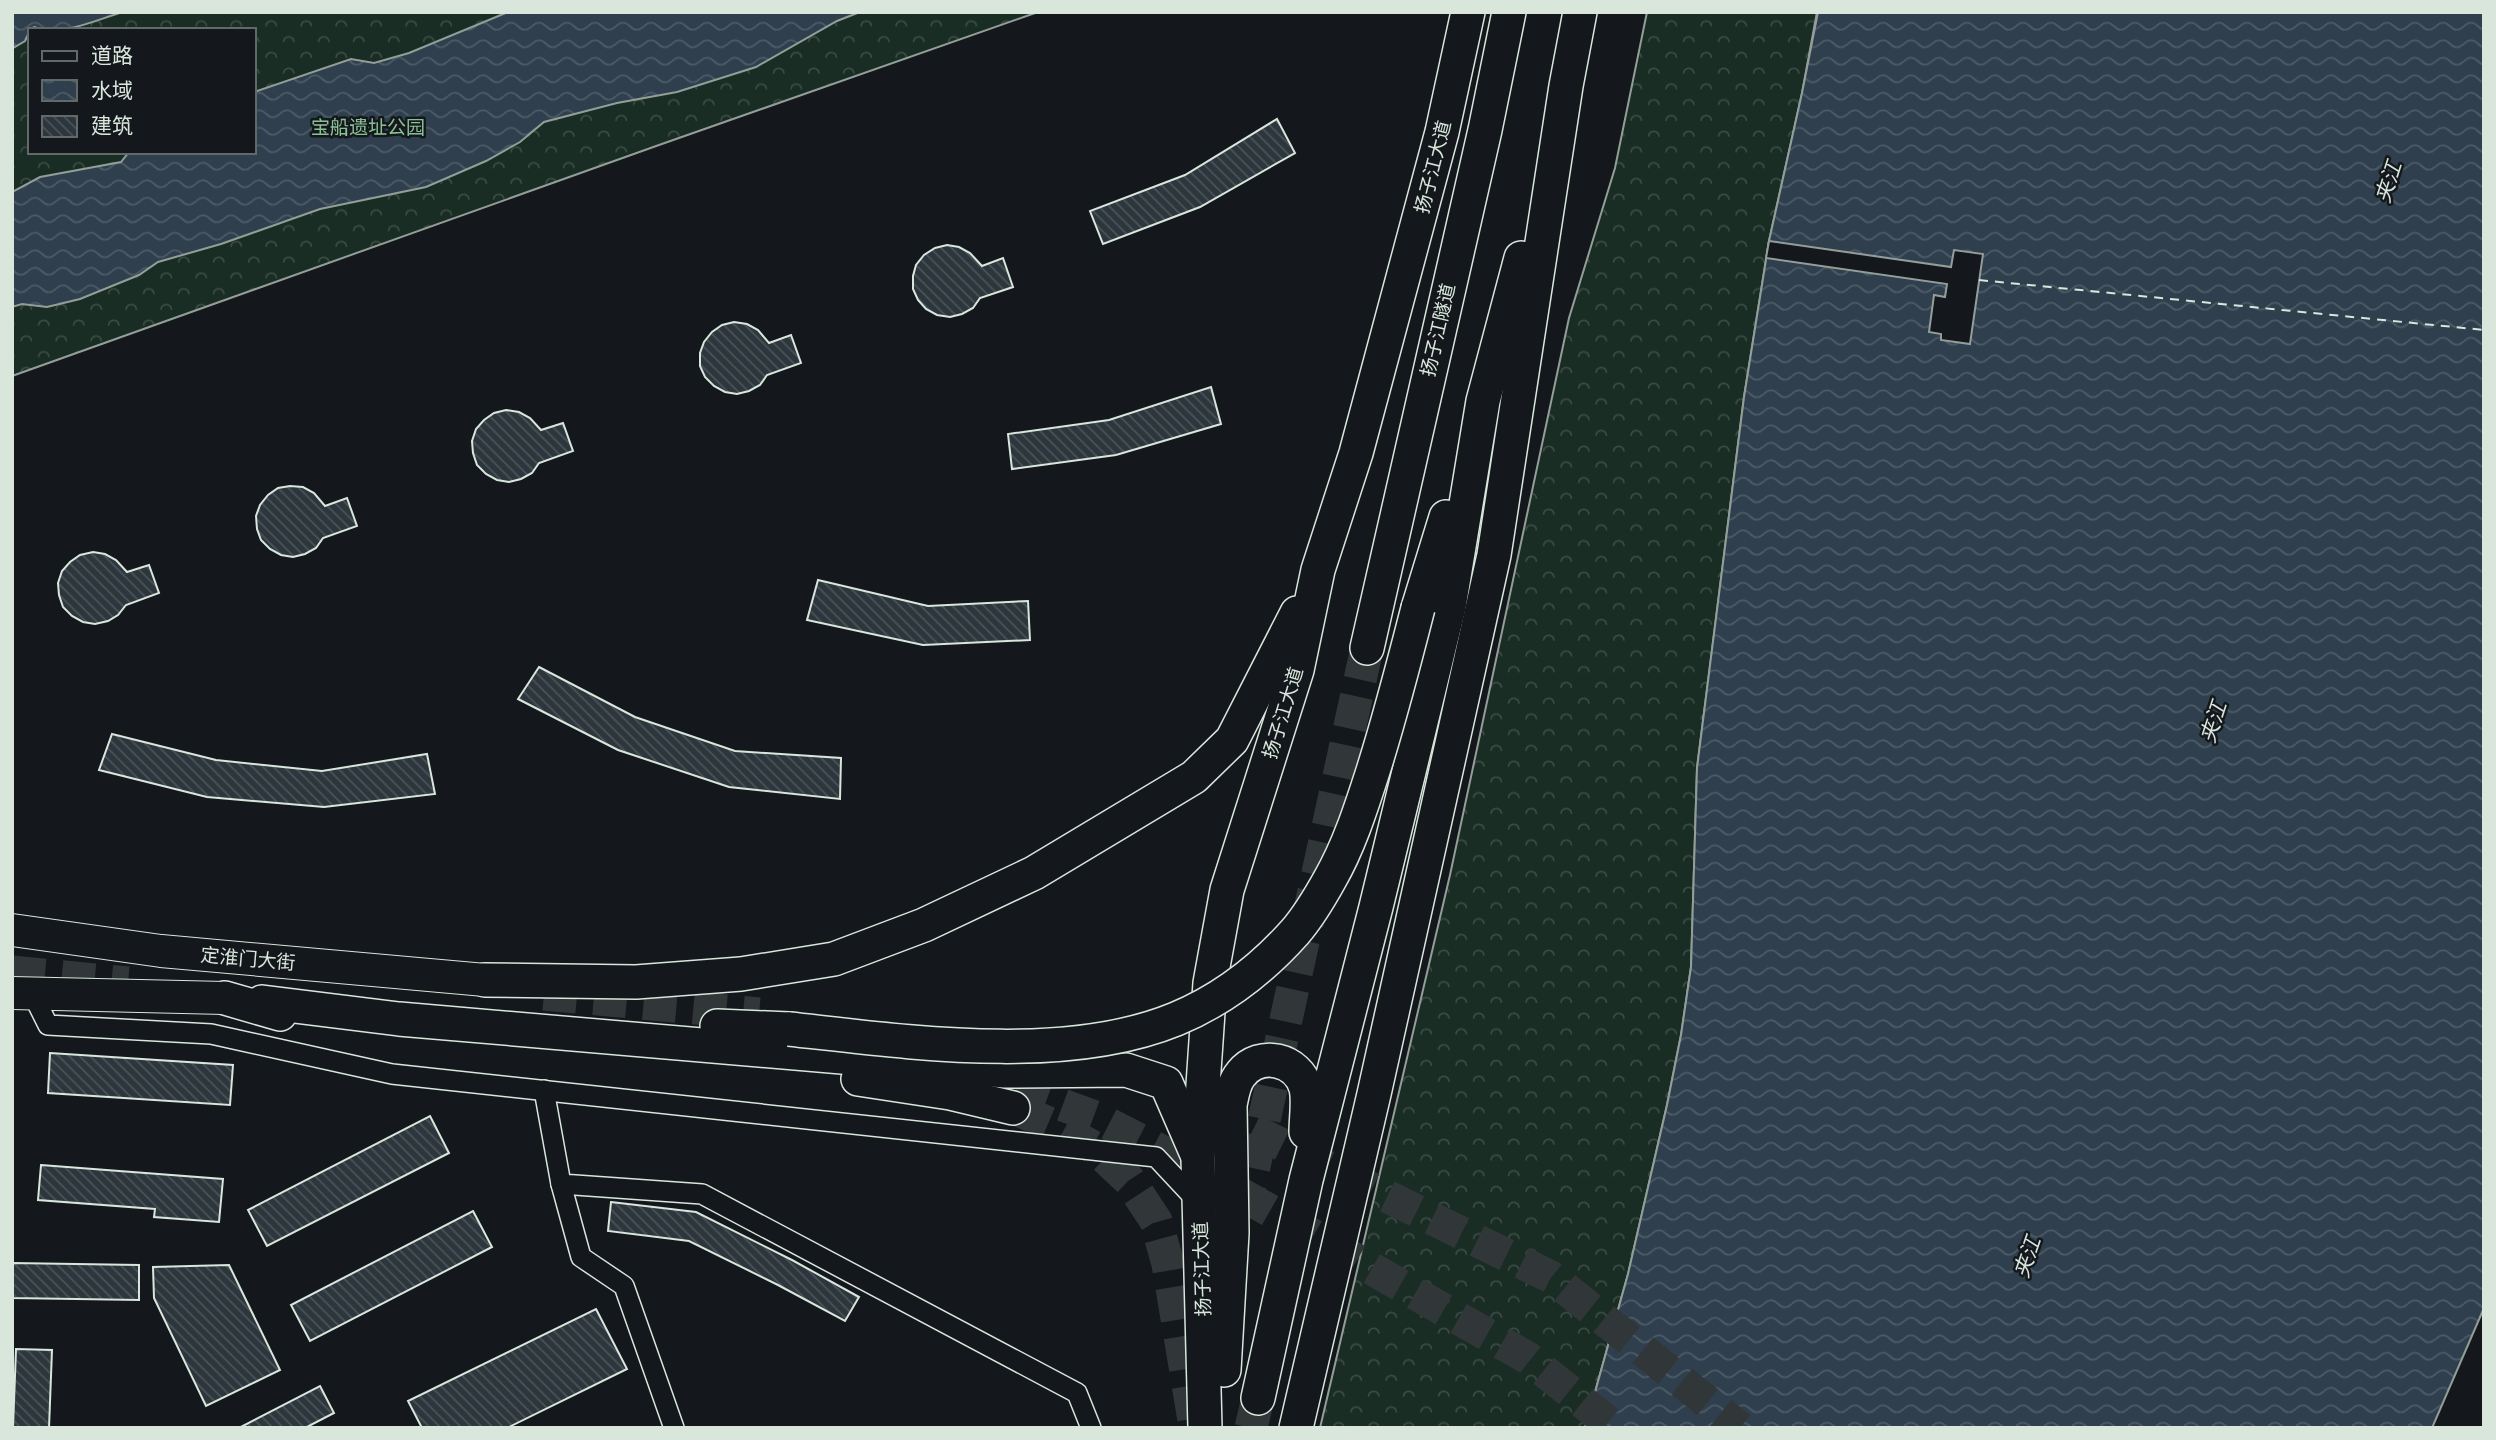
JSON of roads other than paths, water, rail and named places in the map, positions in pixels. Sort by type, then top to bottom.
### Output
[{"type":"highway","name":"扬子江大道","points":[[1205,1428],[1198,1158],[1210,983],[1227,890],[1297,670],[1318,570],[1356,453],[1442,132],[1468,12]]},
{"type":"highway","name":"扬子江隧道","points":[[1367,648],[1485,130],[1509,12]]},
{"type":"highway","points":[[1296,1428],[1494,555],[1566,86],[1580,12]]},
{"type":"highway","points":[[262,1002],[789,1029],[887,1040],[984,1045],[1060,1045],[1121,1035],[1165,1023],[1217,998],[1260,968],[1297,930],[1331,877],[1359,814],[1393,708],[1418,608],[1483,401],[1566,86]]},
{"type":"highway","points":[[1258,1398],[1306,1180],[1449,607],[1483,401]]},
{"type":"highway","points":[[485,980],[636,982],[741,974],[834,959],[924,925],[1034,873],[1194,777],[1232,740],[1318,570]]},
{"type":"highway","points":[[225,998],[412,1020],[992,1070],[1126,1070],[1166,1083],[1198,1158]]},
{"type":"highway","points":[[225,998],[342,1032],[503,1049],[853,1079],[950,1093],[1013,1108]]},
{"type":"highway","points":[[1212,1428],[1225,1367],[1232,1233],[1230,1105],[1240,1074],[1255,1062],[1273,1059],[1286,1063],[1299,1074],[1306,1089],[1306,1180]]},
{"type":"main road","name":"定淮门大街","points":[[12,930],[161,951],[485,980]]},
{"type":"main road","points":[[22,993],[225,998]]},
{"type":"street","points":[[22,993],[48,1025],[211,1034],[393,1074],[1156,1157],[1199,1203]]},
{"type":"street","points":[[544,1090],[561,1184],[581,1257],[624,1286],[674,1428]]},
{"type":"street","points":[[561,1184],[702,1195],[1077,1393],[1091,1428]]},
{"type":"water","points":[[12,12],[123,12],[72,28],[28,28],[25,41],[13,48]]},
{"type":"water","points":[[508,12],[860,12],[837,21],[756,67],[677,92],[617,103],[544,122],[520,142],[486,161],[426,187],[320,209],[221,244],[158,262],[139,275],[80,299],[47,307],[22,304],[12,307],[12,192],[40,177],[121,162],[127,154],[256,154],[256,91],[351,59],[374,63],[409,53]]},
{"type":"water","name":"夹江","points":[[1818,12],[2484,12],[2484,1308],[2432,1428],[1585,1428],[1628,1274],[1681,1035],[1691,967],[1697,768],[1744,397],[1769,241]]},
{"type":"tunnel","points":[[1243,1217],[1367,648]]},
{"type":"tunnel","points":[[12,972],[128,983]]},
{"type":"tunnel","points":[[544,994],[759,1014]]},
{"type":"tunnel","points":[[967,1077],[1019,1089],[1095,1117],[1206,1174],[1528,1358],[1615,1428]]},
{"type":"tunnel","points":[[1018,1110],[1095,1148],[1129,1180],[1156,1221],[1168,1264],[1194,1420]]},
{"type":"tunnel","points":[[1207,1110],[1551,1277],[1740,1428]]},
{"type":"tunnel","points":[[1251,1428],[1258,1398]]},
{"type":"park label","name":"宝船遗址公园","points":[[368,127]]}]
